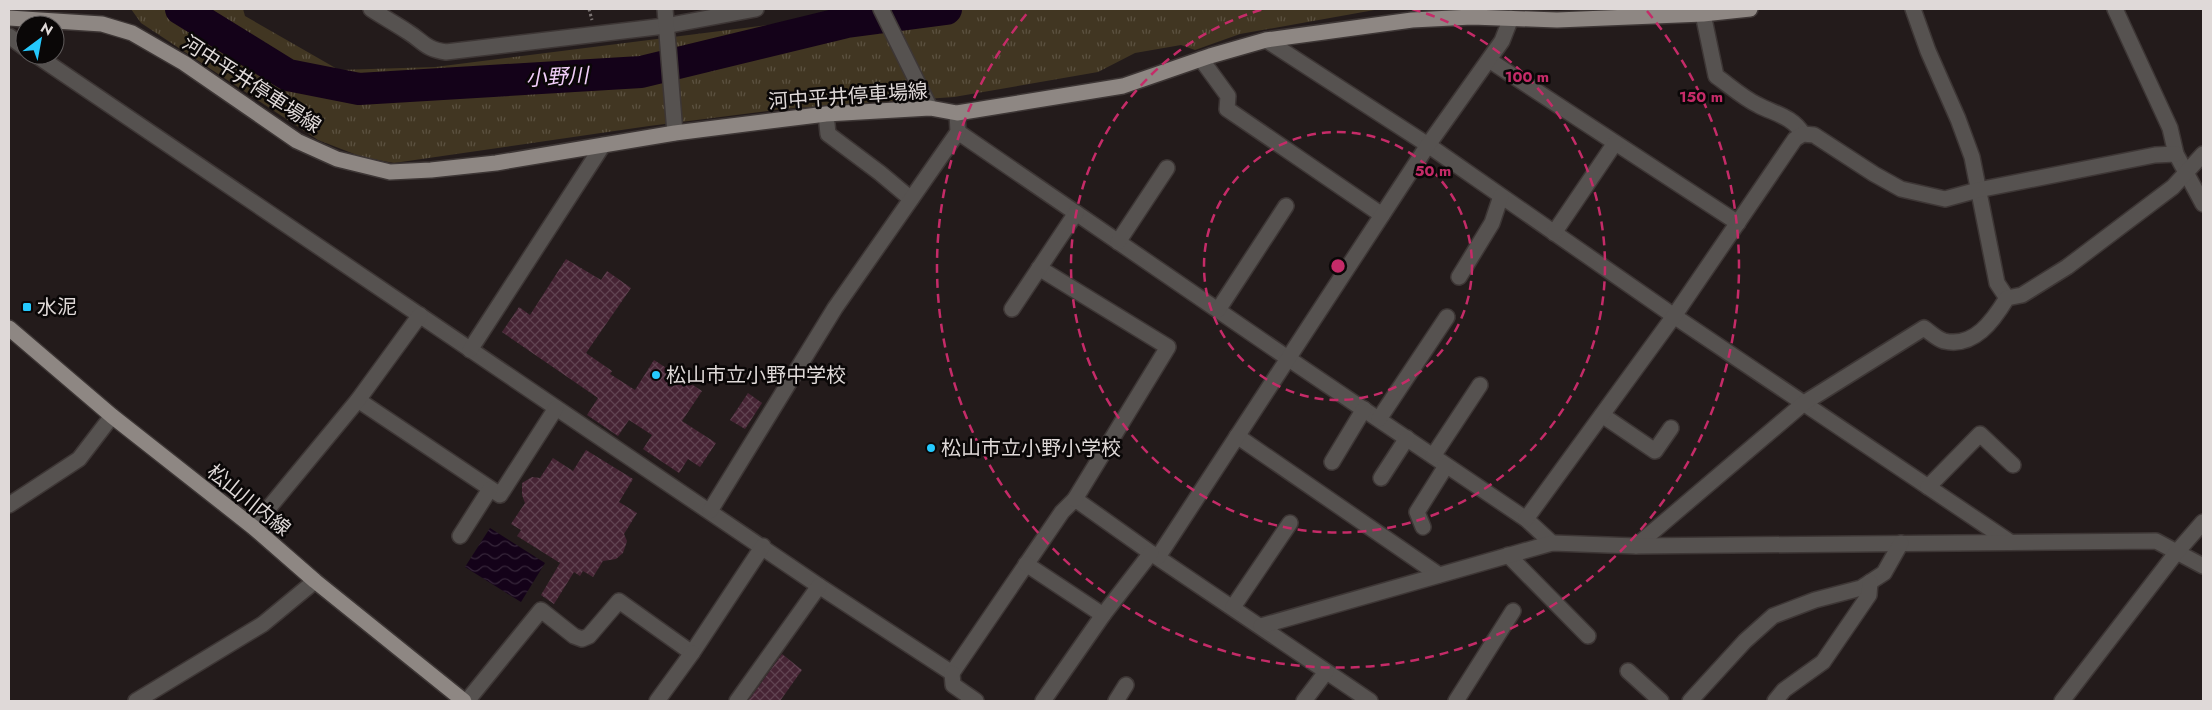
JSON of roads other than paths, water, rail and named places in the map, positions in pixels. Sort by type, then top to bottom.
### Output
[{"type":"main road","name":"河中平井停車場線","points":[[9,18],[102,24],[132,33],[184,63],[298,141],[337,159],[390,172],[496,163],[603,145],[674,127],[929,105],[957,113],[1123,86],[1201,59],[1266,40],[1412,20],[1472,17],[1557,20],[1703,14],[1750,9]]},
{"type":"main road","name":"松山川内線","points":[[9,328],[112,416],[253,527],[315,581],[466,701]]},
{"type":"street","points":[[371,9],[411,34],[423,44],[434,50],[446,52],[666,29],[756,9]]},
{"type":"street","points":[[665,9],[674,127]]},
{"type":"street","points":[[881,9],[929,105]]},
{"type":"street","points":[[1913,9],[1928,51],[1958,119],[1972,157],[1997,283],[2007,298]]},
{"type":"street","points":[[2114,9],[2170,128],[2176,154],[2185,172],[2196,187],[2203,204]]},
{"type":"street","points":[[1703,14],[1716,76],[1758,105],[1776,112],[1798,126],[1803,134]]},
{"type":"street","points":[[1043,701],[1103,615],[1155,555],[1237,436],[1428,145],[1502,41],[1511,18]]},
{"type":"street","points":[[1266,40],[1428,145],[1674,316],[2010,542]]},
{"type":"street","points":[[1201,59],[1228,96],[1227,109],[1382,215]]},
{"type":"street","points":[[1489,60],[1738,223]]},
{"type":"street","points":[[51,65],[470,350],[763,546],[819,586],[952,673]]},
{"type":"street","points":[[710,511],[835,308],[958,132],[957,113]]},
{"type":"street","points":[[826,114],[828,134],[859,156],[911,199]]},
{"type":"street","points":[[958,132],[1526,519],[1552,542]]},
{"type":"street","points":[[1526,519],[1674,316],[1795,139],[1803,134],[1814,135],[1874,174],[1902,189],[1945,199],[1978,190],[2155,156],[2176,154]]},
{"type":"street","points":[[1554,233],[1615,143]]},
{"type":"street","points":[[470,350],[603,145]]},
{"type":"street","points":[[1636,546],[1804,403],[1924,328],[1942,340],[1959,342],[1980,334],[2007,298],[2022,295],[2067,267],[2173,186],[2203,154]]},
{"type":"street","points":[[1118,242],[1167,168]]},
{"type":"street","points":[[1459,277],[1492,223],[1501,196]]},
{"type":"street","points":[[1218,310],[1286,206]]},
{"type":"street","points":[[1012,308],[1076,213]]},
{"type":"street","points":[[976,701],[952,685],[952,673],[1062,512],[1075,499],[1168,347],[1039,268]]},
{"type":"street","points":[[253,527],[358,400],[420,315]]},
{"type":"street","points":[[1379,419],[1447,317]]},
{"type":"street","points":[[1432,456],[1480,385]]},
{"type":"street","points":[[358,400],[500,495],[556,408]]},
{"type":"street","points":[[1332,462],[1364,409]]},
{"type":"street","points":[[9,505],[79,460],[112,416]]},
{"type":"street","points":[[1602,416],[1654,451],[1671,428]]},
{"type":"street","points":[[1928,487],[1980,434],[2013,465]]},
{"type":"street","points":[[1237,436],[1440,576]]},
{"type":"street","points":[[1381,478],[1407,438]]},
{"type":"street","points":[[1423,527],[1417,512],[1446,466]]},
{"type":"street","points":[[460,536],[490,489]]},
{"type":"street","points":[[1075,499],[1370,701]]},
{"type":"street","points":[[2062,701],[2176,553],[2203,522]]},
{"type":"street","points":[[1233,607],[1290,523]]},
{"type":"street","points":[[1261,626],[1440,576],[1552,542],[1636,546],[2156,541],[2203,566]]},
{"type":"street","points":[[1690,701],[1745,641],[1773,616],[1815,600],[1861,588],[1884,573],[1902,543]]},
{"type":"street","points":[[657,701],[692,653],[763,546]]},
{"type":"street","points":[[1508,555],[1588,636]]},
{"type":"street","points":[[1026,564],[1103,615]]},
{"type":"street","points":[[136,701],[157,697],[263,624],[315,581]]},
{"type":"street","points":[[1775,701],[1784,690],[1823,662],[1869,595],[1870,582]]},
{"type":"street","points":[[737,701],[819,586]]},
{"type":"street","points":[[466,701],[541,610],[574,636],[582,639],[589,636],[619,601],[692,653]]},
{"type":"street","points":[[1456,701],[1513,611]]},
{"type":"street","points":[[1628,670],[1661,701]]},
{"type":"street","points":[[1304,701],[1326,672]]},
{"type":"street","points":[[1116,701],[1126,685]]},
{"type":"water","points":[[490,528],[545,563],[521,602],[465,567]]},
{"type":"waterway","name":"小野川","points":[[181,9],[288,75],[359,89],[641,72],[847,22],[946,9]]},
{"type":"place","name":"水泥","points":[[27,307]]},
{"type":"place","name":"松山市立小野中学校","points":[[656,375]]},
{"type":"place","name":"松山市立小野小学校","points":[[931,448]]}]
